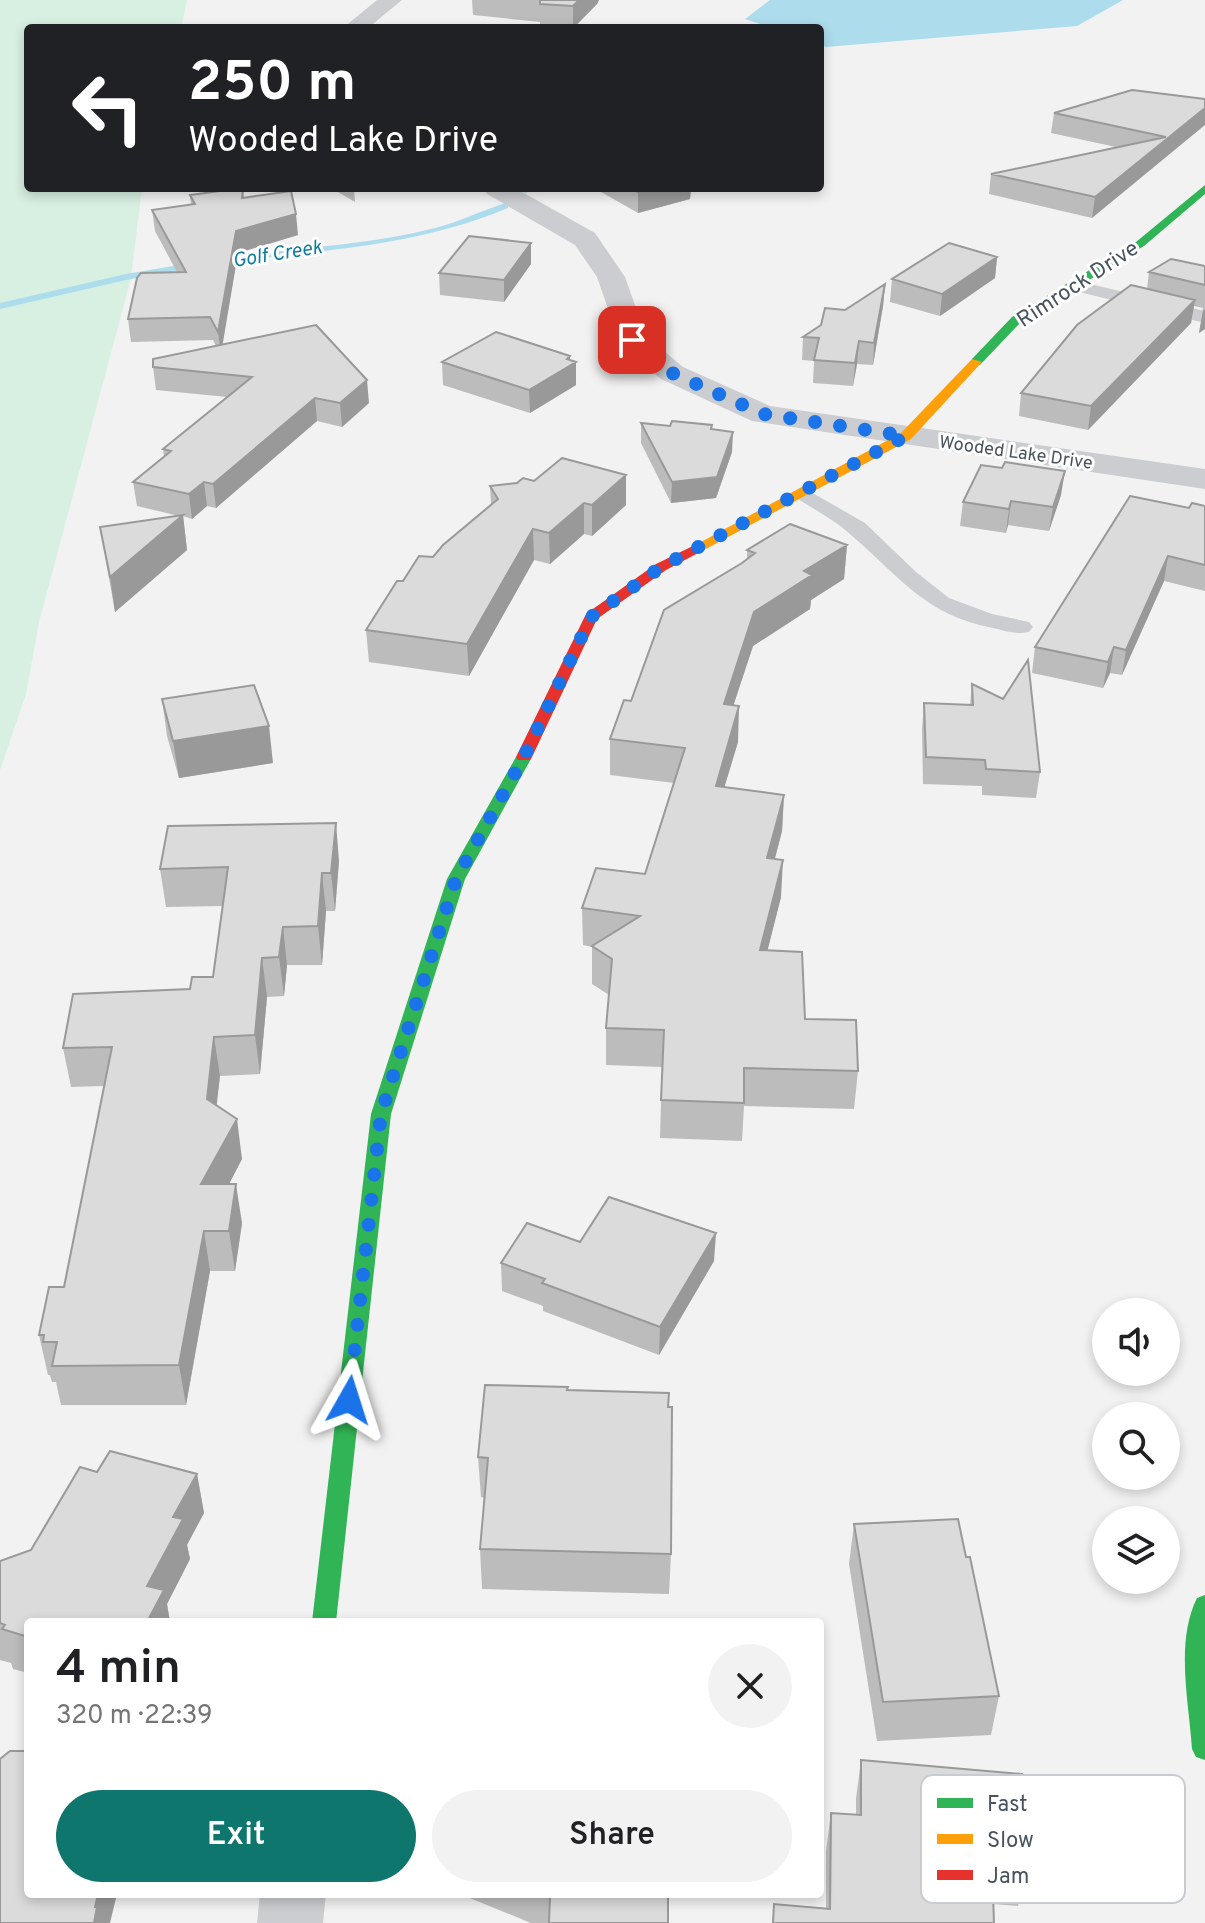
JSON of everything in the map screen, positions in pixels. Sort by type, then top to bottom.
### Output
[{"type":"street","points":[[359,24],[391,0]]},
{"type":"street","name":"Rimrock Drive","points":[[324,1618],[381,1114],[456,879],[524,757],[591,617],[661,567],[906,436],[1016,320],[1140,244],[1205,188]]},
{"type":"street","name":"Wooded Lake Drive","points":[[503,192],[585,239],[611,277],[632,340],[672,373],[763,414],[1205,479]]},
{"type":"street","points":[[1205,1605],[1197,1650],[1205,1749]]},
{"type":"street","points":[[290,1923],[293,1898]]},
{"type":"lane","points":[[1073,285],[1205,317]]},
{"type":"lane","points":[[802,493],[857,528],[941,603],[986,620],[1021,627]]},
{"type":"green space","points":[[0,0],[187,0],[182,24],[24,24],[24,192],[142,192],[131,278],[39,622],[26,694],[0,770]]},
{"type":"water","points":[[770,0],[1123,0],[1077,26],[826,47],[824,24],[760,24],[745,19]]},
{"type":"building","points":[[540,0],[579,0],[573,6],[540,4]]},
{"type":"building","points":[[1132,90],[1205,99],[1205,108],[1095,197],[991,174],[1166,137],[1054,113]]},
{"type":"building","points":[[243,192],[242,198],[291,192],[296,214],[236,231],[218,332],[210,317],[128,319],[137,278],[141,273],[186,272],[152,210],[195,204],[190,195]]},
{"type":"building","points":[[469,236],[531,243],[504,280],[439,273]]},
{"type":"building","points":[[949,243],[997,257],[942,294],[892,279]]},
{"type":"building","points":[[1171,259],[1205,266],[1205,285],[1149,272]]},
{"type":"building","points":[[885,284],[874,343],[859,341],[855,363],[814,360],[819,338],[803,337],[821,325],[825,308],[845,310]]},
{"type":"building","points":[[1131,285],[1195,300],[1091,406],[1021,393],[1077,325]]},
{"type":"building","points":[[316,325],[367,380],[340,403],[315,398],[213,484],[204,482],[189,494],[133,482],[171,451],[163,449],[252,377],[153,367],[153,359]]},
{"type":"building","points":[[496,332],[570,356],[567,359],[576,362],[529,390],[442,362]]},
{"type":"building","points":[[672,421],[712,425],[711,429],[733,432],[717,477],[672,482],[641,423],[670,426]]},
{"type":"building","points":[[562,458],[626,475],[592,505],[584,503],[549,533],[533,529],[467,644],[366,630],[397,581],[403,581],[419,556],[433,557],[498,499],[490,486],[517,483],[523,478],[534,481]]},
{"type":"building","points":[[1005,462],[1065,471],[1053,507],[1011,501],[1009,509],[963,502],[981,465],[1002,468]]},
{"type":"building","points":[[1130,496],[1189,508],[1192,503],[1205,506],[1205,565],[1168,556],[1126,650],[1114,647],[1108,662],[1035,647]]},
{"type":"building","points":[[183,515],[110,577],[100,527]]},
{"type":"building","points":[[790,524],[847,545],[804,571],[812,575],[754,612],[724,704],[739,706],[716,786],[784,795],[767,858],[783,860],[760,950],[802,952],[805,1019],[856,1020],[858,1071],[744,1068],[744,1103],[661,1100],[664,1030],[606,1028],[612,959],[592,946],[640,916],[582,908],[596,868],[645,874],[685,748],[610,739],[624,700],[631,701],[664,610],[742,563],[755,553],[747,550]]},
{"type":"building","points":[[1028,660],[1040,772],[986,769],[985,760],[926,757],[924,703],[973,705],[972,684],[1003,699]]},
{"type":"building","points":[[254,685],[269,726],[173,741],[162,699]]},
{"type":"building","points":[[336,823],[331,873],[322,873],[318,926],[283,927],[279,957],[262,958],[255,1035],[214,1037],[207,1099],[237,1119],[201,1184],[236,1184],[229,1231],[204,1231],[179,1365],[52,1366],[57,1342],[43,1342],[44,1335],[39,1335],[49,1287],[64,1287],[112,1047],[63,1048],[73,994],[190,989],[192,977],[213,977],[228,867],[160,869],[168,826]]},
{"type":"building","points":[[609,1197],[716,1233],[660,1327],[542,1283],[545,1279],[501,1263],[527,1223],[580,1242]]},
{"type":"building","points":[[485,1385],[669,1393],[668,1407],[672,1407],[671,1554],[480,1549],[488,1458],[478,1457]]},
{"type":"building","points":[[110,1451],[197,1474],[173,1517],[183,1519],[147,1586],[164,1590],[149,1618],[24,1618],[24,1636],[2,1629],[5,1625],[0,1623],[0,1561],[31,1550],[80,1467],[97,1472]]},
{"type":"building","points":[[958,1519],[966,1557],[970,1557],[999,1696],[883,1702],[854,1524]]},
{"type":"building","points":[[10,1751],[24,1751],[24,1898],[97,1898],[94,1923],[0,1923],[0,1759]]},
{"type":"building","points":[[861,1760],[1022,1774],[921,1775],[921,1903],[993,1903],[994,1923],[773,1923],[774,1904],[830,1909],[831,1813],[861,1815]]},
{"type":"building","points":[[550,1898],[668,1898],[668,1923],[549,1923]]},
{"type":"waterway","name":"Golf Creek","points":[[220,261],[401,238],[471,220],[505,206]]},
{"type":"waterway","name":"Golf Creek","points":[[0,306],[126,277],[191,266]]},
{"type":"traffic: fast","points":[[976,362],[1016,320],[1140,244],[1205,188]]},
{"type":"traffic: fast","points":[[324,1618],[381,1114],[456,879],[524,757]]},
{"type":"traffic: fast","points":[[1205,1605],[1197,1650],[1205,1749]]},
{"type":"traffic: slow","points":[[697,548],[906,436],[976,362]]},
{"type":"traffic: jam","points":[[524,757],[591,617],[661,567],[697,548]]},
{"type":"route","points":[[349,1400],[381,1114],[456,879],[524,757],[591,617],[661,567],[906,436],[763,414],[672,373],[632,340]]}]
